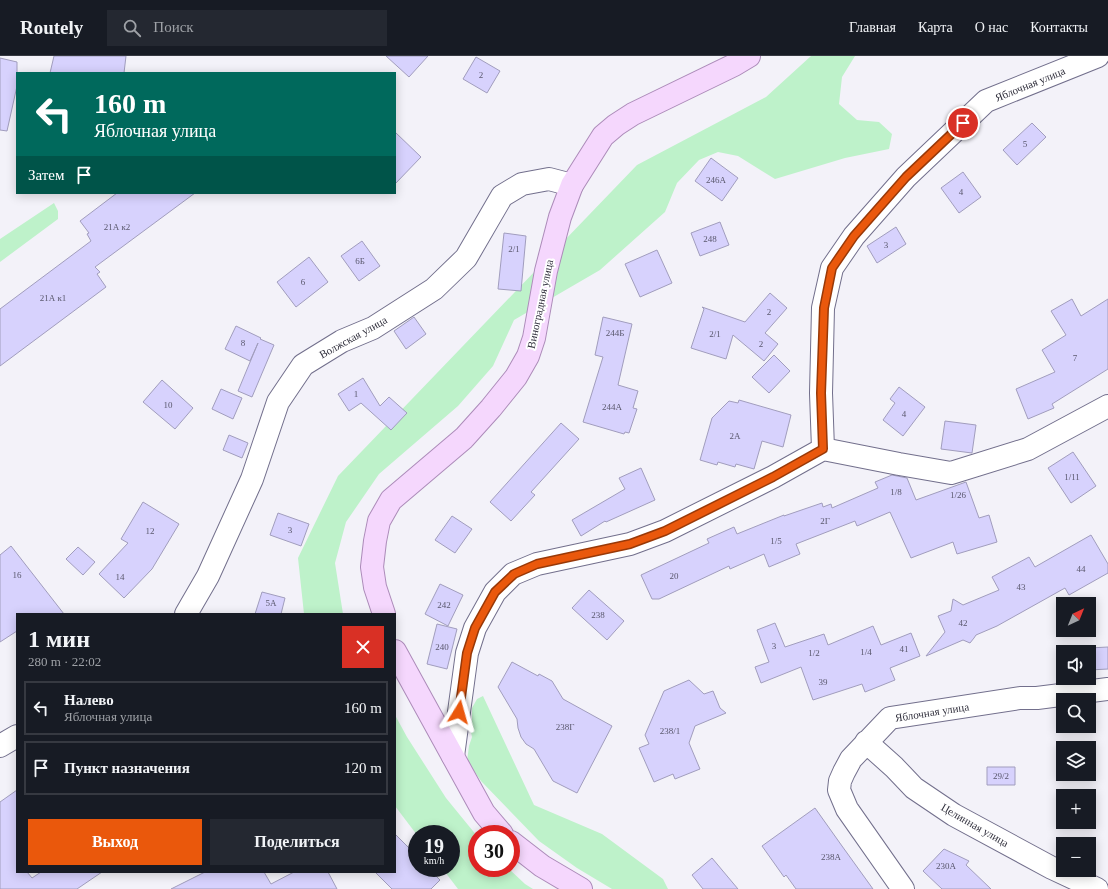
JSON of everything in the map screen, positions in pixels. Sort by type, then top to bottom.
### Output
[{"type":"main road","name":"Виноградная улица","points":[[384,613],[375,587],[372,567],[379,522],[391,500],[464,438],[516,377],[528,356],[534,338],[546,271],[560,217],[572,185],[603,136],[633,114],[734,65],[749,56]]},
{"type":"main road","points":[[396,653],[484,813],[494,825]]},
{"type":"main road","points":[[520,849],[542,866],[581,889]]},
{"type":"street","name":"Яблочная улица","points":[[823,449],[821,393],[824,308],[832,268],[854,236],[906,177],[986,101],[1098,56]]},
{"type":"street","name":"Волжская улица","points":[[187,613],[208,576],[252,479],[278,402],[303,365],[342,341],[373,328],[434,289],[466,258],[502,196],[522,184],[549,179],[572,185]]},
{"type":"street","points":[[453,756],[467,653],[475,628],[495,592],[514,574],[537,564],[630,544],[665,531],[773,477],[823,449],[951,473],[1028,449],[1108,406]]},
{"type":"street","name":"Яблочная улица","points":[[903,889],[847,809],[839,790],[840,781],[851,759],[890,718],[1020,698],[1037,698],[1108,689]]},
{"type":"street","points":[[0,746],[16,737]]},
{"type":"street","name":"Целинная улица","points":[[866,742],[894,767],[914,788],[954,815],[1052,868],[1097,889]]},
{"type":"green space","points":[[811,56],[855,56],[842,77],[839,104],[857,120],[879,122],[892,134],[889,149],[845,158],[775,179],[738,156],[718,152],[699,160],[677,183],[665,212],[600,270],[514,320],[493,366],[458,406],[379,474],[346,522],[335,563],[343,613],[304,613],[298,558],[338,476],[637,165],[766,97]]},
{"type":"green space","points":[[54,203],[58,211],[58,219],[0,262],[0,239]]},
{"type":"green space","points":[[483,696],[534,805],[602,834],[663,879],[668,889],[612,889],[577,868],[539,841],[481,781],[467,761],[472,737],[470,727],[472,720],[472,708],[477,699]]},
{"type":"green space","points":[[396,717],[407,737],[446,798],[468,825],[468,877],[518,877],[533,889],[458,889],[449,877],[460,877],[460,825],[409,825],[396,807]]},
{"type":"building","points":[[54,56],[126,56],[124,72],[50,72]]},
{"type":"building","points":[[386,56],[428,56],[409,77]]},
{"type":"building","points":[[476,57],[500,71],[487,93],[463,79]]},
{"type":"building","points":[[0,58],[17,62],[17,72],[16,90],[7,131],[0,130]]},
{"type":"building","points":[[1032,123],[1046,137],[1017,165],[1003,150]]},
{"type":"building","points":[[396,133],[421,157],[396,183]]},
{"type":"building","points":[[711,158],[738,178],[722,201],[695,181]]},
{"type":"building","points":[[963,172],[981,197],[959,213],[941,188]]},
{"type":"building","points":[[116,194],[194,194],[95,267],[100,272],[97,274],[106,287],[0,366],[0,309],[91,241],[87,234],[89,233],[80,221]]},
{"type":"building","points":[[720,222],[729,245],[700,256],[691,233]]},
{"type":"building","points":[[896,227],[906,244],[877,263],[867,246]]},
{"type":"building","points":[[504,233],[526,236],[521,291],[498,289]]},
{"type":"building","points":[[362,241],[380,266],[359,281],[341,256]]},
{"type":"building","points":[[657,250],[672,283],[640,297],[625,264]]},
{"type":"building","points":[[309,257],[328,282],[296,307],[277,282]]},
{"type":"building","points":[[770,293],[787,308],[765,333],[778,344],[764,361],[733,335],[726,359],[691,348],[704,309],[702,307],[745,322]]},
{"type":"building","points":[[1072,299],[1081,316],[1108,299],[1108,369],[1052,404],[1054,408],[1028,419],[1016,389],[1055,372],[1042,350],[1066,335],[1051,311]]},
{"type":"building","points":[[414,317],[426,334],[406,349],[394,331]]},
{"type":"building","points":[[603,317],[632,324],[618,385],[638,391],[633,408],[637,409],[629,433],[625,432],[624,434],[583,422],[603,357],[595,355]]},
{"type":"building","points":[[236,326],[274,345],[252,397],[238,391],[258,343],[250,361],[225,349]]},
{"type":"building","points":[[774,355],[790,371],[769,393],[752,377]]},
{"type":"building","points":[[363,378],[380,406],[389,397],[407,413],[391,430],[361,403],[349,411],[338,394]]},
{"type":"building","points":[[162,380],[193,408],[175,429],[143,402]]},
{"type":"building","points":[[899,387],[925,407],[903,436],[883,420],[895,403],[890,399]]},
{"type":"building","points":[[221,389],[242,398],[233,419],[212,409]]},
{"type":"building","points":[[739,400],[791,415],[783,447],[762,441],[754,469],[736,464],[735,467],[718,462],[717,465],[700,460],[712,418],[729,401],[738,403]]},
{"type":"building","points":[[945,421],[976,425],[972,453],[941,449]]},
{"type":"building","points":[[561,423],[579,439],[531,492],[535,495],[511,521],[490,502]]},
{"type":"building","points":[[229,435],[248,443],[242,458],[223,450]]},
{"type":"building","points":[[1073,452],[1096,486],[1071,503],[1048,468]]},
{"type":"building","points":[[641,468],[655,500],[606,522],[605,521],[581,536],[572,520],[625,489],[619,478]]},
{"type":"building","points":[[892,475],[907,478],[916,500],[966,482],[979,518],[989,515],[997,542],[957,554],[953,542],[911,558],[890,512],[857,526],[855,521],[796,544],[800,554],[769,567],[764,554],[730,569],[729,566],[659,599],[652,599],[641,575],[709,543],[707,539],[734,527],[737,534],[784,515],[822,503],[823,507],[831,504],[832,508],[878,488],[875,482]]},
{"type":"building","points":[[143,502],[179,524],[152,569],[124,598],[99,574],[128,543],[121,539]]},
{"type":"building","points":[[278,513],[309,524],[301,546],[270,535]]},
{"type":"building","points":[[452,516],[472,529],[455,553],[435,540]]},
{"type":"building","points":[[1091,535],[1108,564],[1108,573],[1069,595],[1065,588],[997,626],[976,635],[970,643],[963,640],[926,656],[945,632],[938,616],[951,611],[953,599],[963,605],[999,590],[992,577],[1029,557],[1035,567]]},
{"type":"building","points":[[11,546],[63,613],[16,613],[16,632],[0,642],[0,555]]},
{"type":"building","points":[[78,547],[95,562],[83,575],[66,559]]},
{"type":"building","points":[[440,584],[463,595],[448,626],[425,614]]},
{"type":"building","points":[[589,590],[624,621],[607,640],[572,608]]},
{"type":"building","points":[[262,592],[285,598],[281,613],[255,613]]},
{"type":"building","points":[[775,623],[785,647],[824,634],[828,645],[873,626],[881,645],[911,633],[920,656],[890,668],[895,680],[865,692],[862,684],[813,700],[801,667],[761,683],[755,667],[769,662],[757,630]]},
{"type":"building","points":[[437,624],[457,629],[447,669],[427,664]]},
{"type":"building","points":[[1108,647],[1108,669],[1096,670],[1096,648]]},
{"type":"building","points":[[512,662],[538,676],[539,674],[552,681],[563,699],[612,726],[577,793],[553,781],[534,749],[526,744],[521,737],[517,719],[498,687]]},
{"type":"building","points":[[689,680],[704,694],[713,691],[720,708],[726,713],[695,726],[689,743],[700,769],[675,779],[673,774],[654,782],[639,748],[649,744],[645,735],[664,691]]},
{"type":"building","points":[[987,767],[1015,767],[1015,785],[987,785]]},
{"type":"building","points":[[16,791],[16,873],[28,873],[32,878],[40,873],[101,873],[77,889],[0,889],[0,802]]},
{"type":"building","points":[[815,808],[873,889],[796,889],[786,875],[784,877],[762,846]]},
{"type":"building","points":[[396,835],[408,847],[408,877],[437,877],[440,880],[431,889],[392,889],[376,873],[396,873]]},
{"type":"building","points":[[944,849],[969,861],[966,865],[991,889],[942,889],[923,871]]},
{"type":"building","points":[[712,858],[738,889],[703,889],[692,875]]},
{"type":"building","points":[[203,873],[265,873],[271,884],[292,873],[329,873],[337,889],[171,889]]},
{"type":"route","points":[[459,712],[467,653],[475,628],[495,592],[514,574],[537,564],[630,544],[665,531],[773,477],[823,449],[821,393],[824,308],[832,268],[854,236],[906,177],[963,123]]}]
